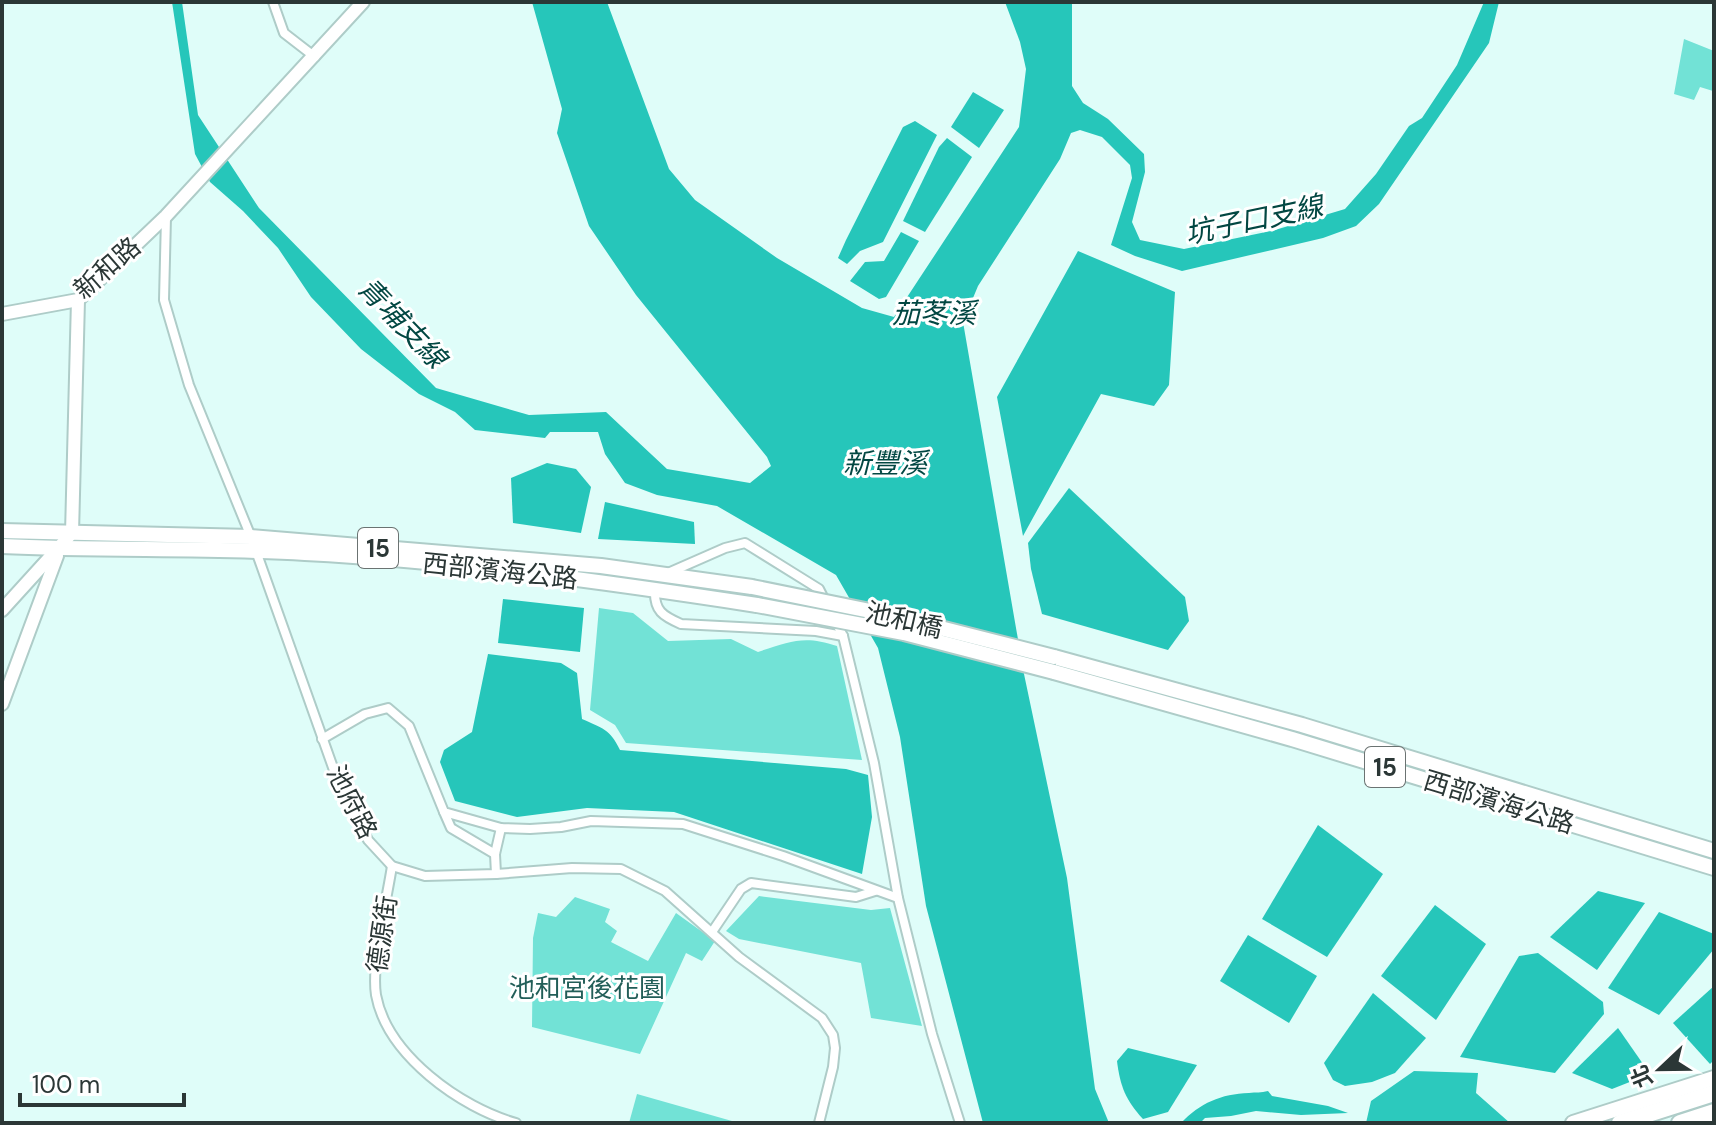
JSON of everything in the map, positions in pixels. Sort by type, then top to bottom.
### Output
[{"type":"highway","points":[[1620,1123],[1714,1093]]},
{"type":"highway","points":[[1680,1123],[1714,1112]]},
{"type":"main road","name":"西部濱海公路","points":[[2,531],[601,566],[752,587]]},
{"type":"main road","name":"西部濱海公路","points":[[2,546],[59,549],[253,545],[464,566],[757,605]]},
{"type":"main road","name":"池和橋","points":[[752,587],[885,614],[1054,665]]},
{"type":"main road","name":"池和橋","points":[[757,605],[1054,665]]},
{"type":"main road","name":"西部濱海公路","points":[[1054,665],[1302,725],[1714,851]]},
{"type":"main road","name":"西部濱海公路","points":[[1054,665],[1714,868]]},
{"type":"main road","points":[[1573,1123],[1714,1078]]},
{"type":"street","points":[[273,2],[284,33],[315,57],[363,2]]},
{"type":"street","name":"新和路","points":[[2,314],[78,300],[166,216],[315,57]]},
{"type":"street","name":"池府路","points":[[166,216],[164,300],[189,385],[253,545],[336,776],[368,840],[392,866],[425,876],[572,868],[621,869],[665,891],[739,957],[822,1018],[833,1035],[833,1067],[819,1123]]},
{"type":"street","points":[[2,610],[72,533],[78,300]]},
{"type":"street","points":[[664,575],[725,548],[745,543],[819,589],[843,636],[874,763],[898,898],[932,1034],[960,1123]]},
{"type":"street","points":[[2,704],[59,549]]},
{"type":"street","points":[[655,590],[654,603],[662,616],[681,624],[816,631],[843,636]]},
{"type":"street","points":[[816,631],[828,607]]},
{"type":"street","points":[[322,739],[374,710],[388,708],[409,726],[451,828],[495,854]]},
{"type":"street","points":[[444,812],[501,828],[561,827],[591,821],[683,824],[898,898]]},
{"type":"street","points":[[496,874],[495,854],[501,828]]},
{"type":"street","name":"德源街","points":[[392,866],[375,975],[376,994],[388,1029],[428,1074],[490,1116],[516,1123]]},
{"type":"street","points":[[712,932],[741,889],[751,883],[856,897],[875,891]]},
{"type":"green space","points":[[1684,39],[1714,51],[1714,103],[1713,91],[1700,87],[1694,100],[1674,94]]},
{"type":"green space","points":[[599,608],[633,613],[668,641],[731,639],[758,652],[798,641],[837,646],[862,760],[626,743],[615,725],[590,710]]},
{"type":"green space","points":[[759,896],[871,910],[890,908],[922,1026],[871,1018],[861,963],[739,939],[726,931]]},
{"type":"green space","name":"池和宮後花園","points":[[575,897],[610,909],[605,922],[617,931],[611,942],[648,961],[676,913],[715,941],[702,961],[686,953],[640,1054],[532,1027],[533,938],[538,913],[556,917]]},
{"type":"green space","points":[[637,1094],[739,1123],[629,1123]]},
{"type":"shaded area","points":[[1414,1071],[1478,1073],[1476,1093],[1510,1123],[1366,1123],[1371,1101]]},
{"type":"water","name":"新豐溪","points":[[172,2],[182,2],[198,115],[259,208],[436,388],[529,415],[606,412],[667,469],[750,483],[771,466],[767,457],[636,295],[589,226],[557,133],[562,109],[532,2],[607,2],[669,169],[695,200],[777,258],[862,308],[894,317],[1019,127],[1026,69],[1005,2],[1072,2],[1072,86],[1083,103],[1108,119],[1144,154],[1145,172],[1132,222],[1140,240],[1184,249],[1275,230],[1345,209],[1376,174],[1409,126],[1422,118],[1457,65],[1484,2],[1499,2],[1489,43],[1379,204],[1356,226],[1323,238],[1182,271],[1135,256],[1111,245],[1132,178],[1130,165],[1102,137],[1080,130],[1071,133],[1060,159],[978,286],[963,322],[1024,674],[1067,878],[1095,1089],[1109,1123],[983,1123],[926,906],[900,737],[878,648],[836,575],[717,506],[657,495],[625,483],[605,454],[598,432],[550,432],[545,438],[475,430],[455,412],[419,394],[361,349],[311,297],[278,248],[210,182],[195,154]]},
{"type":"water","points":[[973,92],[1004,110],[979,148],[951,127]]},
{"type":"water","points":[[915,121],[937,135],[883,242],[860,251],[847,264],[838,258],[846,240],[903,127]]},
{"type":"water","points":[[947,138],[972,157],[925,232],[903,221],[939,147]]},
{"type":"water","points":[[901,232],[919,241],[886,297],[879,299],[850,281],[865,262],[884,261]]},
{"type":"water","points":[[1078,251],[1175,292],[1169,385],[1154,406],[1101,394],[1023,536],[997,397]]},
{"type":"water","points":[[547,463],[576,469],[591,487],[581,533],[513,523],[511,478]]},
{"type":"water","points":[[1069,488],[1185,597],[1189,621],[1168,650],[1042,614],[1028,543]]},
{"type":"water","points":[[605,502],[694,522],[695,544],[598,539]]},
{"type":"water","points":[[503,599],[584,608],[580,652],[498,643]]},
{"type":"water","points":[[488,654],[561,663],[577,673],[582,719],[609,733],[620,750],[846,769],[868,775],[872,817],[862,874],[674,812],[587,808],[517,817],[455,801],[440,762],[444,750],[472,732]]},
{"type":"water","points":[[1318,825],[1383,874],[1327,957],[1262,919]]},
{"type":"water","points":[[1598,891],[1645,903],[1597,970],[1550,937]]},
{"type":"water","points":[[1435,905],[1486,944],[1436,1020],[1381,976]]},
{"type":"water","points":[[1659,912],[1714,934],[1714,949],[1659,1015],[1608,988]]},
{"type":"water","points":[[1248,935],[1317,976],[1289,1023],[1220,981]]},
{"type":"water","points":[[1538,953],[1603,1002],[1604,1014],[1555,1073],[1460,1057],[1519,956]]},
{"type":"water","points":[[1714,986],[1714,1060],[1710,1064],[1673,1023]]},
{"type":"water","points":[[1373,993],[1426,1038],[1395,1073],[1372,1082],[1345,1086],[1333,1080],[1324,1063]]},
{"type":"water","points":[[1618,1028],[1650,1074],[1612,1089],[1572,1073]]},
{"type":"water","points":[[1128,1048],[1197,1065],[1168,1112],[1143,1119],[1132,1106],[1122,1086],[1117,1061]]},
{"type":"water","points":[[1268,1091],[1272,1096],[1328,1106],[1348,1113],[1301,1115],[1256,1111],[1205,1118],[1200,1123],[1181,1123],[1203,1105],[1220,1098]]},
{"type":"water label","name":"坑子口支線","points":[[1254,220]]},
{"type":"water label","name":"茄苳溪","points":[[934,313]]},
{"type":"water label","name":"青埔支線","points":[[402,323]]}]
